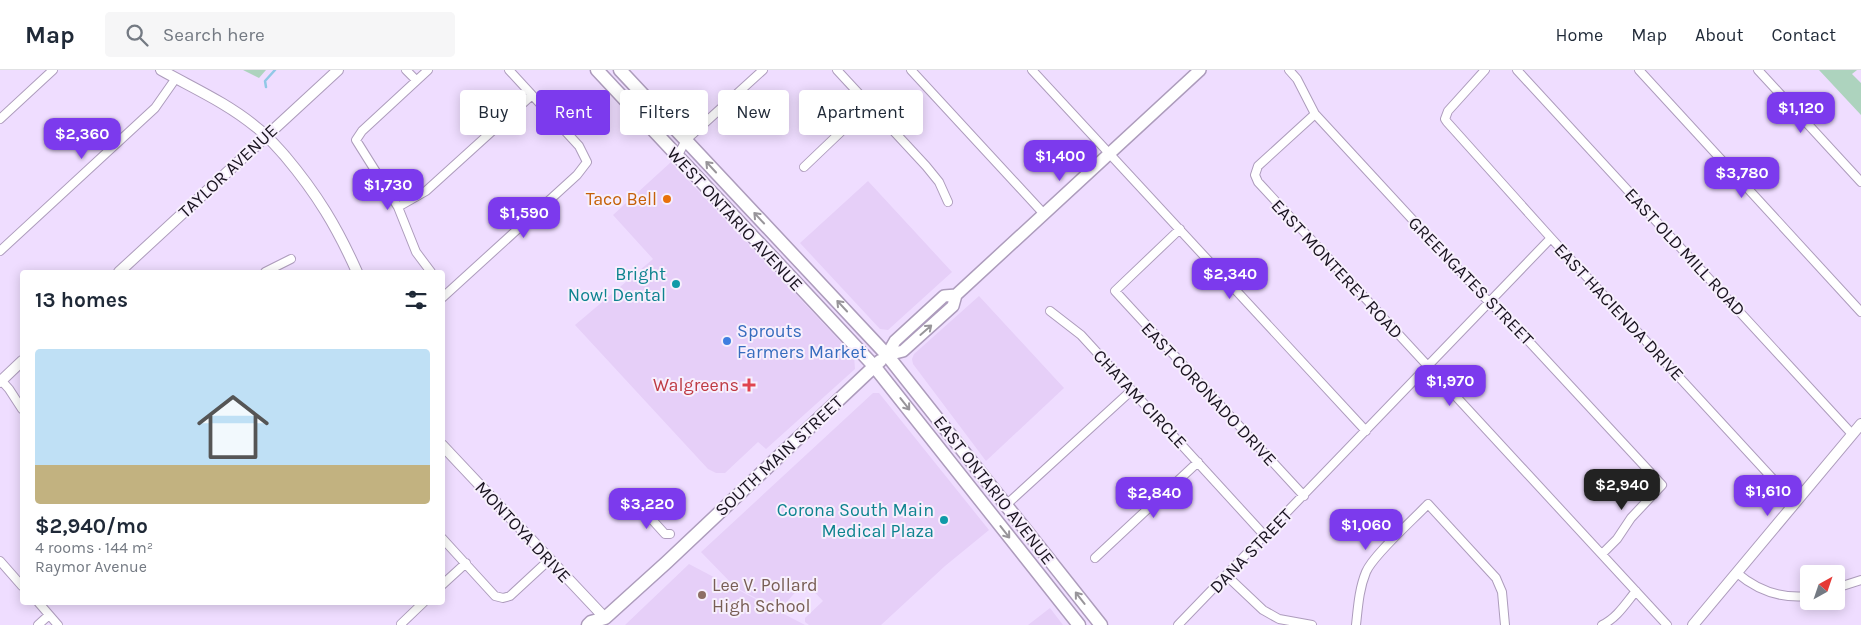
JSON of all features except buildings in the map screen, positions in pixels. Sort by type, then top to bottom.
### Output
[{"type":"main road","name":"WEST ONTARIO AVENUE","points":[[597,70],[874,366]]},
{"type":"main road","name":"WEST ONTARIO AVENUE","points":[[620,70],[887,355]]},
{"type":"main road","name":"SOUTH MAIN STREET","points":[[588,625],[591,622],[604,622],[887,355],[895,341],[944,296],[956,295],[1200,70]]},
{"type":"main road","name":"EAST ONTARIO AVENUE","points":[[887,355],[1101,625]]},
{"type":"main road","name":"EAST ONTARIO AVENUE","points":[[874,366],[1079,625]]},
{"type":"main road","points":[[935,443],[959,462],[993,504],[1000,508],[1006,505]]},
{"type":"street","points":[[0,119],[53,70]]},
{"type":"street","points":[[161,70],[229,108],[266,136],[304,178],[327,211],[345,244],[355,270]]},
{"type":"street","name":"TAYLOR AVENUE","points":[[121,270],[338,70]]},
{"type":"street","points":[[406,70],[416,80]]},
{"type":"street","points":[[428,70],[362,130],[356,140],[398,207],[416,252],[430,270]]},
{"type":"street","points":[[445,295],[577,175],[587,162],[579,146],[510,70]]},
{"type":"street","points":[[677,157],[686,140],[763,70]]},
{"type":"street","points":[[837,70],[856,90]]},
{"type":"street","points":[[911,70],[1044,214]]},
{"type":"street","points":[[1032,70],[1366,431]]},
{"type":"street","name":"GREENGATES STREET","points":[[1289,70],[1297,78],[1316,114],[1489,302],[1521,333],[1662,485],[1630,518],[1617,539],[1602,554]]},
{"type":"street","name":"EAST HACIENDA DRIVE","points":[[1485,70],[1448,112],[1445,118],[1447,122],[1795,504]]},
{"type":"street","name":"EAST OLD MILL ROAD","points":[[1517,70],[1852,434]]},
{"type":"street","points":[[1639,70],[1861,312]]},
{"type":"street","points":[[1758,70],[1861,182]]},
{"type":"street","points":[[0,251],[155,108],[176,78]]},
{"type":"street","points":[[398,207],[426,191],[532,95]]},
{"type":"street","name":"EAST MONTEREY ROAD","points":[[1316,114],[1258,166],[1255,175],[1258,182],[1667,625]]},
{"type":"street","points":[[804,167],[838,135]]},
{"type":"street","points":[[898,135],[939,182],[948,202]]},
{"type":"street","name":"EAST CORONADO DRIVE","points":[[1180,229],[1115,291],[1304,496]]},
{"type":"street","name":"DANA STREET","points":[[1178,625],[1266,536],[1551,238]]},
{"type":"street","points":[[269,270],[291,259]]},
{"type":"street","points":[[445,287],[449,292]]},
{"type":"street","name":"CHATAM CIRCLE","points":[[1050,310],[1081,335],[1266,536]]},
{"type":"street","points":[[20,363],[1,380],[20,406]]},
{"type":"street","points":[[1006,505],[1132,390]]},
{"type":"street","points":[[1693,625],[1861,424]]},
{"type":"street","name":"MONTOYA DRIVE","points":[[445,448],[604,622]]},
{"type":"street","points":[[1094,558],[1198,462]]},
{"type":"street","points":[[1356,625],[1360,591],[1366,570],[1374,559],[1428,504],[1496,578],[1502,592],[1505,625]]},
{"type":"street","points":[[647,507],[646,513],[665,534],[670,534]]},
{"type":"street","points":[[445,541],[496,596],[503,598],[510,596],[549,560]]},
{"type":"street","points":[[0,561],[20,584]]},
{"type":"street","points":[[445,582],[466,563]]},
{"type":"street","points":[[1737,573],[1755,586],[1773,594],[1800,597]]},
{"type":"street","points":[[1227,576],[1263,610],[1279,620],[1312,625]]},
{"type":"street","points":[[1845,585],[1861,580]]},
{"type":"street","points":[[1602,625],[1621,610],[1636,591]]},
{"type":"street","points":[[41,605],[58,625]]},
{"type":"street","points":[[401,624],[421,605]]},
{"type":"street","points":[[38,625],[49,614]]},
{"type":"shaded area","points":[[671,162],[854,356],[855,369],[766,449],[758,442],[725,473],[716,473],[708,469],[575,325],[653,259],[613,215]]},
{"type":"shaded area","points":[[868,181],[952,272],[888,330],[880,329],[800,243]]},
{"type":"shaded area","points":[[979,296],[1064,388],[986,461],[913,364],[912,359],[914,354]]},
{"type":"shaded area","points":[[873,393],[879,393],[989,530],[945,566],[881,625],[809,625],[805,622],[805,618],[823,601],[805,582],[779,610],[735,587],[701,552]]},
{"type":"shaded area","name":"Lee V. Pollard High School","points":[[689,564],[805,625],[625,625]]},
{"type":"shaded area","points":[[1050,608],[1063,625],[1028,625]]},
{"type":"green space","points":[[243,70],[266,70],[259,78]]},
{"type":"green space","points":[[1819,70],[1857,70],[1852,74],[1861,83],[1861,115]]},
{"type":"waterway","points":[[266,87],[265,81],[275,70]]},
{"type":"place","name":"Taco Bell","points":[[667,199]]},
{"type":"place","name":"Bright Now! Dental","points":[[676,284]]},
{"type":"place","name":"Sprouts Farmers Market","points":[[727,341]]},
{"type":"place","name":"Walgreens","points":[[749,385]]},
{"type":"place","name":"Corona South Main Medical Plaza","points":[[944,520]]},
{"type":"place","name":"Lee V. Pollard High School","points":[[702,595]]}]
